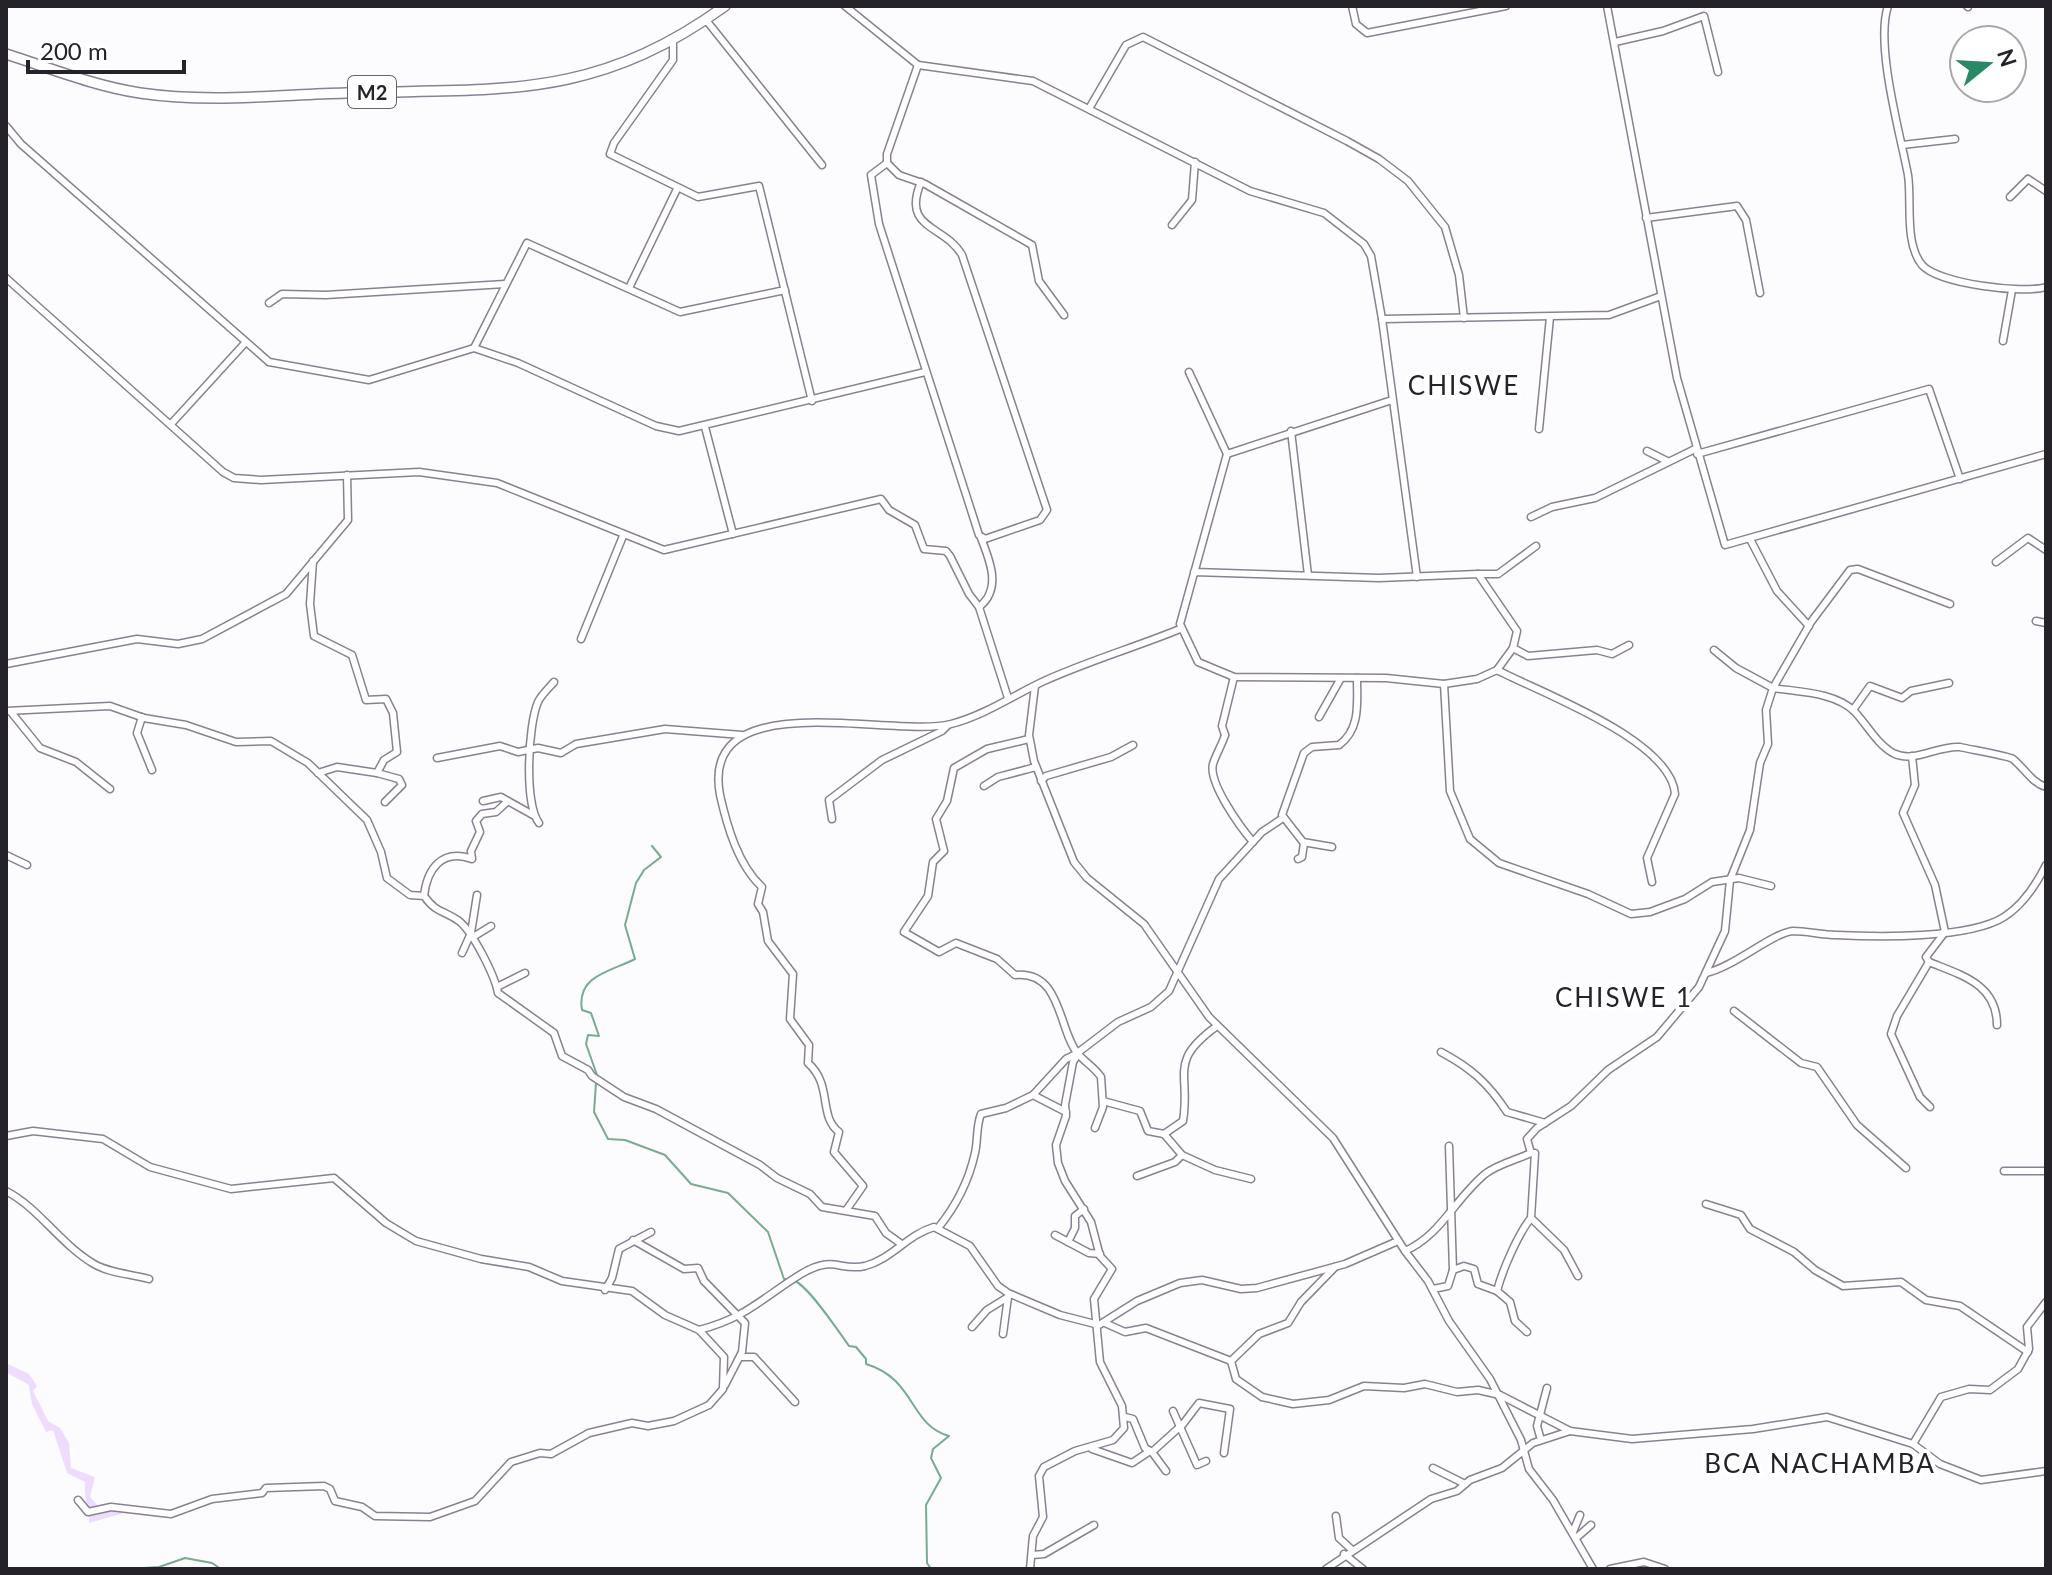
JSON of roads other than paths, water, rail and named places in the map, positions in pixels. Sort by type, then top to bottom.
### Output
[{"type":"highway","name":"M2","points":[[6,54],[138,93],[215,98],[501,91],[554,84],[602,71],[673,41],[725,6]]},
{"type":"street","points":[[845,6],[918,65],[1023,78],[1090,107],[1267,198],[1324,213],[1351,232],[1371,256],[1417,577]]},
{"type":"street","points":[[1352,6],[1356,24],[1367,33],[1472,9],[1506,6]]},
{"type":"street","points":[[1607,6],[1661,296],[1696,452],[1723,543],[1728,546],[2046,454]]},
{"type":"street","points":[[1888,6],[1886,32],[1909,179],[1913,236],[1921,264],[1939,274],[2012,290],[2046,287]]},
{"type":"street","points":[[1615,42],[1663,31],[1704,16],[1718,72]]},
{"type":"street","points":[[706,20],[822,165]]},
{"type":"street","points":[[1090,107],[1126,45],[1143,37],[1369,153],[1408,181],[1445,227],[1459,275],[1464,318]]},
{"type":"street","points":[[673,41],[673,60],[614,143],[610,154],[677,189],[703,198],[759,186],[812,401]]},
{"type":"street","points":[[918,65],[887,154],[887,163],[899,175],[921,182],[1032,245],[1039,281],[1064,315]]},
{"type":"street","points":[[6,126],[21,144],[269,362],[369,380],[474,348],[518,363],[663,429],[687,431],[925,372]]},
{"type":"street","points":[[1902,145],[1955,139]]},
{"type":"street","points":[[1172,225],[1192,200],[1195,162]]},
{"type":"street","points":[[887,163],[871,175],[879,224],[993,579],[992,591],[979,607]]},
{"type":"street","points":[[2010,197],[2028,179],[2046,191]]},
{"type":"street","points":[[921,182],[914,201],[917,212],[932,230],[957,246],[962,255],[1047,510],[1040,520],[981,538]]},
{"type":"street","points":[[629,288],[677,189]]},
{"type":"street","points":[[1646,218],[1737,206],[1746,220],[1760,293]]},
{"type":"street","points":[[474,348],[527,243],[680,312],[785,290]]},
{"type":"street","points":[[6,278],[223,472],[234,478],[261,480],[419,472],[497,483],[664,550],[881,499],[889,510],[914,524],[924,549],[946,551],[979,607],[1008,698]]},
{"type":"street","points":[[269,303],[282,294],[326,295],[505,284]]},
{"type":"street","points":[[2003,341],[2012,290]]},
{"type":"street","points":[[1382,319],[1609,315],[1661,296]]},
{"type":"street","points":[[1539,429],[1550,317]]},
{"type":"street","points":[[171,424],[245,343]]},
{"type":"street","points":[[1189,372],[1227,454],[1180,629],[1198,662],[1234,677],[1357,678],[1444,684],[1468,681],[1497,670],[1513,648],[1517,627],[1478,574]]},
{"type":"street","points":[[1531,517],[1552,507],[1595,498],[1667,461],[1929,389],[1960,479]]},
{"type":"street","points":[[1227,454],[1392,400]]},
{"type":"street","points":[[705,427],[733,534]]},
{"type":"street","points":[[1291,431],[1308,575]]},
{"type":"street","points":[[1647,451],[1667,461]]},
{"type":"street","points":[[6,664],[137,639],[178,644],[202,639],[286,594],[348,520],[345,499],[347,475]]},
{"type":"street","points":[[581,639],[623,536]]},
{"type":"street","points":[[1996,562],[2028,538],[2046,550]]},
{"type":"street","points":[[1750,539],[1777,591],[1809,626]]},
{"type":"street","points":[[1194,572],[1417,577],[1498,574],[1536,546]]},
{"type":"street","points":[[313,561],[310,604],[314,636],[352,655],[366,700],[386,699],[393,713],[397,752],[384,760],[377,773]]},
{"type":"street","points":[[1531,1153],[1528,1136],[1571,1106],[1608,1070],[1657,1037],[1691,998],[1706,973],[1725,931],[1730,880],[1750,830],[1759,766],[1768,744],[1766,710],[1773,688],[1809,626],[1847,572],[1853,568],[1950,604]]},
{"type":"street","points":[[2036,621],[2046,623]]},
{"type":"street","points":[[832,819],[829,800],[882,760],[942,731],[948,725],[1035,686],[1180,629]]},
{"type":"street","points":[[1513,648],[1528,656],[1597,650],[1612,654],[1629,645]]},
{"type":"street","points":[[1714,650],[1736,668],[1773,688],[1818,695],[1853,710],[1889,750],[1912,756],[1957,747],[2007,756],[2046,787]]},
{"type":"street","points":[[1497,670],[1638,743],[1663,765],[1675,794],[1647,858],[1652,882]]},
{"type":"street","points":[[1234,677],[1222,726],[1226,736],[1212,766],[1217,785],[1225,795],[1233,818],[1253,842]]},
{"type":"street","points":[[1319,717],[1341,678]]},
{"type":"street","points":[[1332,847],[1304,843],[1283,818],[1282,811],[1304,753],[1312,747],[1339,745],[1350,734],[1357,713],[1357,678]]},
{"type":"street","points":[[533,815],[533,794],[527,784],[538,700],[554,682]]},
{"type":"street","points":[[1853,710],[1870,686],[1903,698],[1911,691],[1949,683]]},
{"type":"street","points":[[1444,684],[1450,791],[1470,839],[1499,863],[1588,894],[1631,914],[1650,912],[1685,899],[1708,883],[1745,879],[1771,886]]},
{"type":"street","points":[[1035,686],[1029,739],[1041,781],[1079,869],[1120,907],[1138,917],[1217,1026],[1328,1132],[1500,1395],[1529,1469],[1575,1535],[1591,1568]]},
{"type":"street","points":[[8,712],[110,706],[142,717],[186,725],[202,734],[236,742],[271,741],[318,773],[367,820],[381,852],[385,876],[410,895],[424,896]]},
{"type":"street","points":[[8,712],[40,748],[76,762],[110,789]]},
{"type":"street","points":[[142,717],[137,733],[152,770]]},
{"type":"street","points":[[437,758],[500,746],[518,752],[538,748],[561,753],[576,744],[665,729],[742,735],[788,723],[948,725]]},
{"type":"street","points":[[742,735],[721,760],[718,773],[721,800],[737,850],[762,887],[758,904],[763,912],[768,941],[793,974],[790,1019],[809,1045],[808,1063],[823,1080],[829,1121],[839,1132],[834,1152],[863,1186],[847,1209]]},
{"type":"street","points":[[1029,739],[987,749],[954,768],[947,801],[936,819],[944,851],[933,862],[928,896],[904,932],[939,952],[956,943],[997,959],[1015,975],[1025,974],[1040,981],[1055,997],[1058,1014],[1078,1053],[1101,1077],[1103,1101],[1095,1128]]},
{"type":"street","points":[[1041,781],[1046,776],[1111,757],[1133,745]]},
{"type":"street","points":[[1912,756],[1915,785],[1903,813],[1935,885],[1945,932],[1926,957],[1929,962],[1980,985],[1993,999],[1997,1025]]},
{"type":"street","points":[[318,773],[337,767],[399,779],[402,785],[385,802]]},
{"type":"street","points":[[984,786],[998,777],[1036,767]]},
{"type":"street","points":[[483,801],[501,797],[533,815],[539,823]]},
{"type":"street","points":[[508,801],[502,809],[477,819],[480,832],[471,851],[472,859],[455,856],[436,863],[427,875],[424,896],[435,911],[458,920],[472,935],[498,993],[554,1033],[562,1056],[588,1070],[601,1083],[760,1165],[777,1178],[810,1194],[822,1207],[875,1216],[886,1233],[900,1243]]},
{"type":"street","points":[[699,1330],[741,1316],[821,1264],[869,1265],[919,1232],[938,1228],[955,1208],[975,1155],[981,1114],[1006,1108],[1033,1095],[1066,1059],[1118,1022],[1163,998],[1178,973],[1219,879],[1253,842],[1283,818]]},
{"type":"street","points":[[1298,859],[1302,857],[1304,843]]},
{"type":"street","points":[[6,855],[27,865]]},
{"type":"street","points":[[1706,973],[1739,960],[1792,931],[1853,936],[1974,928],[2003,918],[2024,899],[2046,865]]},
{"type":"street","points":[[462,953],[472,935],[477,895]]},
{"type":"street","points":[[472,935],[491,926]]},
{"type":"street","points":[[1929,962],[1897,1016],[1891,1034],[1917,1091],[1930,1107]]},
{"type":"street","points":[[497,987],[525,973]]},
{"type":"street","points":[[1734,1011],[1801,1063],[1817,1067],[1857,1125],[1906,1168]]},
{"type":"street","points":[[1164,1134],[1183,1121],[1182,1074],[1187,1056],[1196,1041],[1217,1026]]},
{"type":"street","points":[[1441,1052],[1470,1067],[1488,1082],[1507,1112],[1545,1123]]},
{"type":"street","points":[[1030,1569],[1033,1536],[1043,1517],[1041,1472],[1050,1462],[1119,1435],[1125,1417],[1100,1362],[1102,1324],[1094,1295],[1112,1269],[1100,1254],[1084,1209],[1065,1181],[1058,1163],[1056,1145],[1066,1112],[1071,1068],[1078,1053]]},
{"type":"street","points":[[1033,1095],[1066,1112]]},
{"type":"street","points":[[1103,1101],[1140,1111],[1148,1131],[1164,1134],[1182,1155],[1215,1170],[1251,1179]]},
{"type":"street","points":[[6,1136],[33,1131],[103,1139],[150,1167],[231,1189],[334,1178],[386,1223],[416,1241],[605,1290],[638,1293],[665,1315],[699,1330],[724,1357],[723,1389]]},
{"type":"street","points":[[1433,1289],[1448,1286],[1453,1270],[1449,1146]]},
{"type":"street","points":[[1405,1251],[1432,1237],[1453,1206],[1486,1174],[1531,1153]]},
{"type":"street","points":[[1497,1291],[1506,1261],[1515,1253],[1523,1228],[1531,1218],[1535,1153],[1531,1153]]},
{"type":"street","points":[[1137,1176],[1175,1162],[1182,1155]]},
{"type":"street","points":[[2004,1171],[2046,1171]]},
{"type":"street","points":[[6,1191],[26,1202],[56,1235],[92,1263],[149,1279]]},
{"type":"street","points":[[1706,1204],[1741,1215],[1750,1229],[1794,1252],[1843,1286],[1901,1282],[1926,1300],[1960,1306],[2028,1352]]},
{"type":"street","points":[[1068,1242],[1075,1228],[1075,1216],[1084,1209]]},
{"type":"street","points":[[1531,1218],[1561,1245],[1578,1276]]},
{"type":"street","points":[[938,1228],[970,1246],[1008,1295],[1060,1315],[1125,1332],[1146,1328],[1231,1361]]},
{"type":"street","points":[[605,1290],[612,1278],[616,1254],[633,1240],[651,1232]]},
{"type":"street","points":[[1055,1235],[1089,1253],[1100,1254]]},
{"type":"street","points":[[78,1500],[88,1512],[111,1507],[171,1514],[212,1499],[262,1493],[266,1488],[324,1486],[330,1489],[335,1501],[362,1507],[375,1516],[426,1518],[475,1501],[499,1470],[511,1462],[540,1453],[551,1454],[589,1433],[632,1423],[648,1426],[674,1421],[709,1405],[723,1389],[740,1357],[746,1325],[741,1316],[704,1281],[698,1268],[684,1269],[633,1240]]},
{"type":"street","points":[[1102,1324],[1137,1301],[1180,1283],[1202,1280],[1246,1289],[1335,1267],[1398,1241]]},
{"type":"street","points":[[1453,1270],[1464,1266],[1474,1269],[1478,1284],[1497,1291],[1510,1302],[1515,1321],[1527,1332]]},
{"type":"street","points":[[1231,1361],[1259,1334],[1288,1323],[1301,1302],[1335,1267]]},
{"type":"street","points":[[972,1327],[987,1310],[1008,1295]]},
{"type":"street","points":[[1003,1334],[1008,1295]]},
{"type":"street","points":[[1913,1444],[1941,1397],[1969,1389],[1990,1390],[2018,1369],[2028,1352],[2027,1327],[2046,1302]]},
{"type":"street","points":[[740,1357],[754,1357],[795,1402]]},
{"type":"street","points":[[1231,1361],[1236,1379],[1277,1403],[1329,1400],[1364,1386],[1404,1388],[1425,1384],[1448,1391],[1478,1390],[1500,1395],[1570,1431],[1632,1439],[1753,1429],[1788,1420],[1827,1417],[1913,1444],[1940,1464],[1981,1480],[2046,1471]]},
{"type":"street","points":[[1541,1440],[1537,1426],[1547,1388]]},
{"type":"street","points":[[1090,1448],[1132,1463],[1151,1452],[1181,1425],[1199,1403],[1230,1409],[1224,1453]]},
{"type":"street","points":[[1173,1411],[1197,1465],[1206,1461]]},
{"type":"street","points":[[1125,1417],[1133,1419],[1151,1452],[1166,1471]]},
{"type":"street","points":[[1329,1567],[1431,1499],[1454,1492],[1502,1468],[1541,1440],[1570,1431]]},
{"type":"street","points":[[1433,1468],[1465,1484]]},
{"type":"street","points":[[1575,1535],[1580,1515]]},
{"type":"street","points":[[1336,1516],[1339,1538],[1363,1569]]},
{"type":"street","points":[[1032,1555],[1044,1554],[1094,1525]]},
{"type":"street","points":[[1575,1535],[1591,1525]]},
{"type":"street","points":[[1610,1569],[1644,1562],[1665,1569]]},
{"type":"waterway","points":[[597,1075],[586,1044],[588,1035],[599,1036],[591,1013],[582,1010],[582,998],[590,982],[598,976],[635,959],[625,925],[636,883],[644,870],[661,857],[652,846]]},
{"type":"waterway","points":[[596,1083],[594,1112],[608,1139],[625,1140],[665,1155],[691,1184],[728,1193],[768,1232],[784,1279],[789,1279]]},
{"type":"waterway","points":[[795,1281],[816,1301],[849,1346],[856,1347],[866,1359],[866,1364],[894,1380],[926,1422],[949,1436],[933,1449],[931,1458],[941,1478],[926,1505],[927,1563],[931,1569]]},
{"type":"waterway","points":[[130,1569],[159,1567],[185,1558],[212,1563],[221,1569]]},
{"type":"district","name":"CHISWE","points":[[1464,385]]},
{"type":"district","name":"CHISWE 1","points":[[1624,997]]},
{"type":"district","name":"BCA NACHAMBA","points":[[1820,1463]]}]
